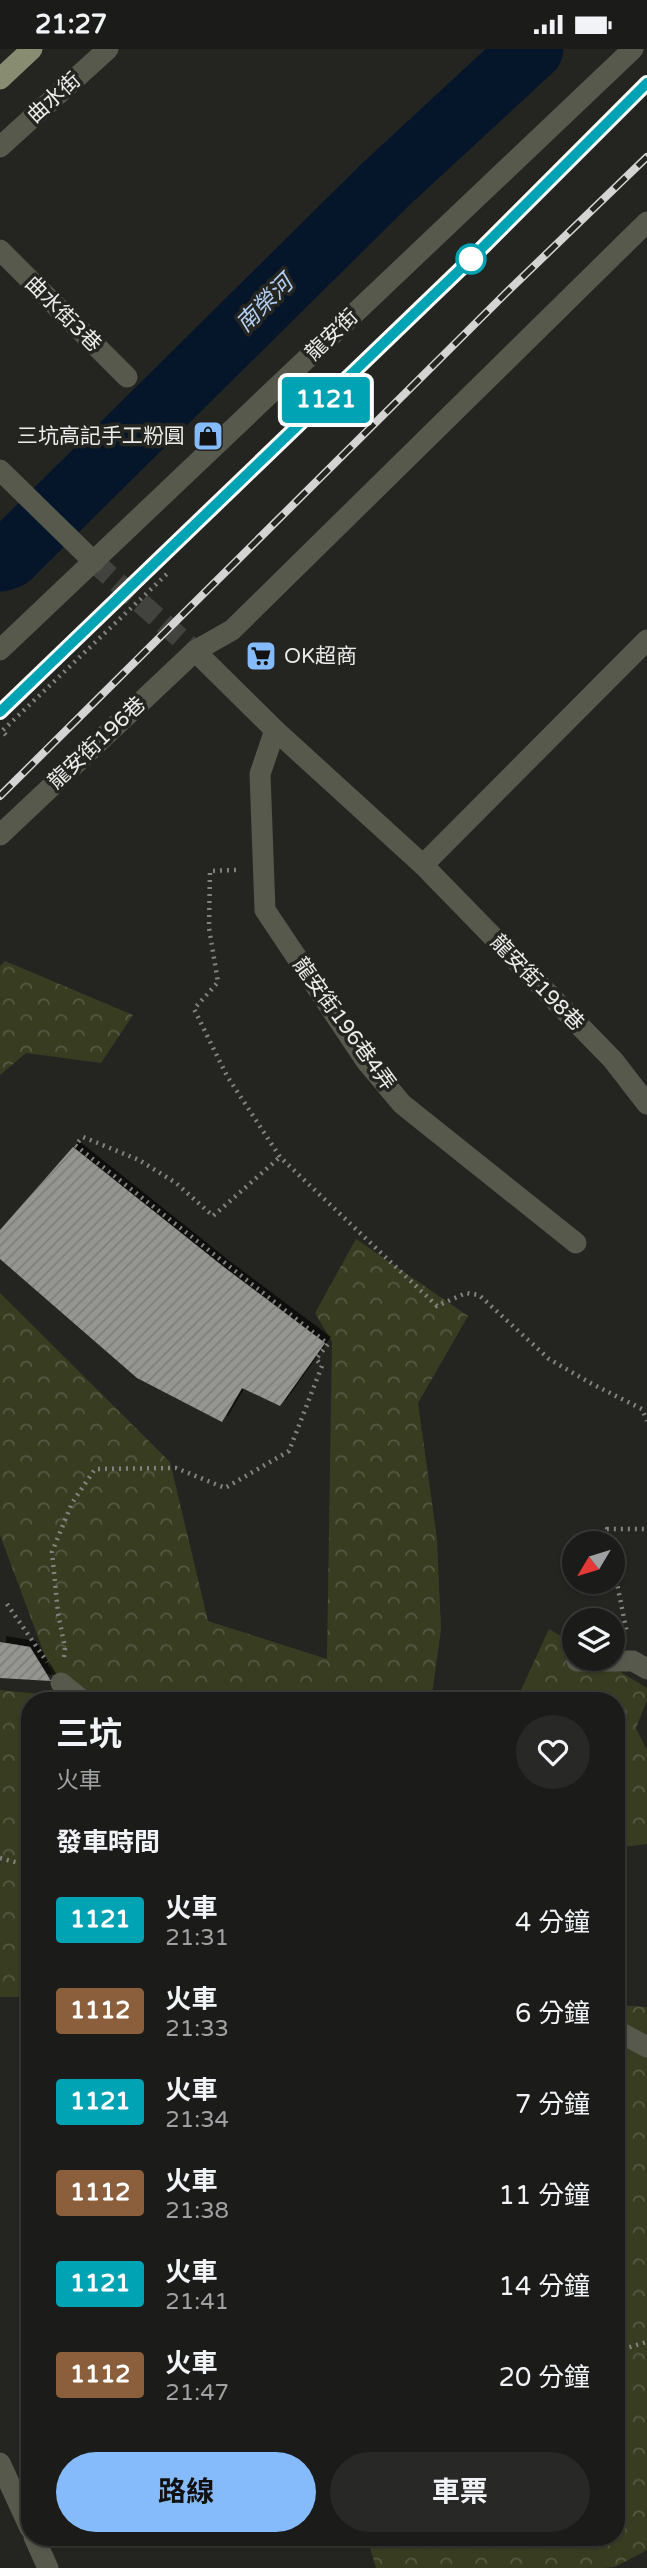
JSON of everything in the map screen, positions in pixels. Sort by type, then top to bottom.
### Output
[{"type":"main road","points":[[0,79],[32,49]]},
{"type":"street","name":"曲水街","points":[[0,147],[108,49]]},
{"type":"street","name":"龍安街","points":[[0,650],[633,49]]},
{"type":"street","points":[[195,651],[232,630],[646,223]]},
{"type":"street","name":"曲水街3巷","points":[[0,250],[127,377]]},
{"type":"street","points":[[0,470],[94,562]]},
{"type":"street","points":[[423,865],[647,640]]},
{"type":"street","name":"龍安街198巷","points":[[195,651],[275,730],[423,865],[613,1060],[647,1104]]},
{"type":"street","name":"龍安街196巷","points":[[0,835],[195,651]]},
{"type":"street","name":"龍安街196巷4弄","points":[[275,730],[260,774],[265,910],[366,1061],[402,1104],[576,1243]]},
{"type":"street","points":[[61,1683],[72,1692]]},
{"type":"street","points":[[625,2035],[647,2047]]},
{"type":"street","points":[[0,2463],[21,2508]]},
{"type":"street","points":[[38,2546],[48,2568]]},
{"type":"path","points":[[6,735],[2,731],[170,571]]},
{"type":"path","points":[[265,869],[210,871],[209,928],[218,982],[194,1009],[227,1076],[280,1157],[437,1306],[466,1293],[479,1295],[549,1359],[642,1409],[647,1421]]},
{"type":"path","points":[[61,1683],[65,1648],[58,1613],[52,1552],[72,1503],[95,1469],[176,1468],[225,1487],[289,1451],[322,1366],[316,1359],[328,1345],[75,1145],[83,1137],[139,1160],[176,1183],[213,1216],[280,1157]]},
{"type":"path","points":[[607,1531],[647,1529]]},
{"type":"path","points":[[621,1594],[640,1665]]},
{"type":"path","points":[[7,1604],[61,1683]]},
{"type":"path","points":[[0,1858],[21,1864]]},
{"type":"path","points":[[625,2349],[647,2343]]},
{"type":"green space","points":[[5,961],[133,1015],[101,1063],[26,1053],[0,1075],[0,966]]},
{"type":"green space","points":[[356,1239],[468,1316],[418,1403],[437,1539],[441,1630],[432,1692],[59,1692],[0,1535],[0,1293],[170,1462],[208,1621],[327,1659],[332,1342],[315,1313]]},
{"type":"green space","points":[[549,1629],[562,1637],[562,1671],[619,1671],[647,1688],[647,1700],[636,1728],[647,1750],[647,1844],[625,1847],[625,1692],[520,1692]]},
{"type":"green space","points":[[0,1690],[21,1692],[21,1997],[0,1997]]},
{"type":"green space","points":[[625,2006],[647,2007],[647,2550],[615,2567],[603,2568],[376,2568],[369,2546],[625,2546]]},
{"type":"building","points":[[73,1147],[225,1268],[325,1343],[280,1406],[242,1388],[222,1422],[137,1378],[0,1259],[0,1230]]},
{"type":"building","points":[[0,1642],[30,1647],[51,1681],[0,1678]]},
{"type":"waterway","name":"南榮河","points":[[0,560],[9,557],[385,185],[532,49]]},
{"type":"tunnel","points":[[94,562],[195,651]]},
{"type":"railway","points":[[0,712],[472,258],[647,83]]},
{"type":"railway","points":[[0,796],[506,293],[647,157]]},
{"type":"train","name":"1121","points":[[0,712],[472,258],[647,83]]},
{"type":"place","name":"三坑高記手工粉圓","points":[[208,436]]},
{"type":"place","name":"OK超商","points":[[261,656]]}]
